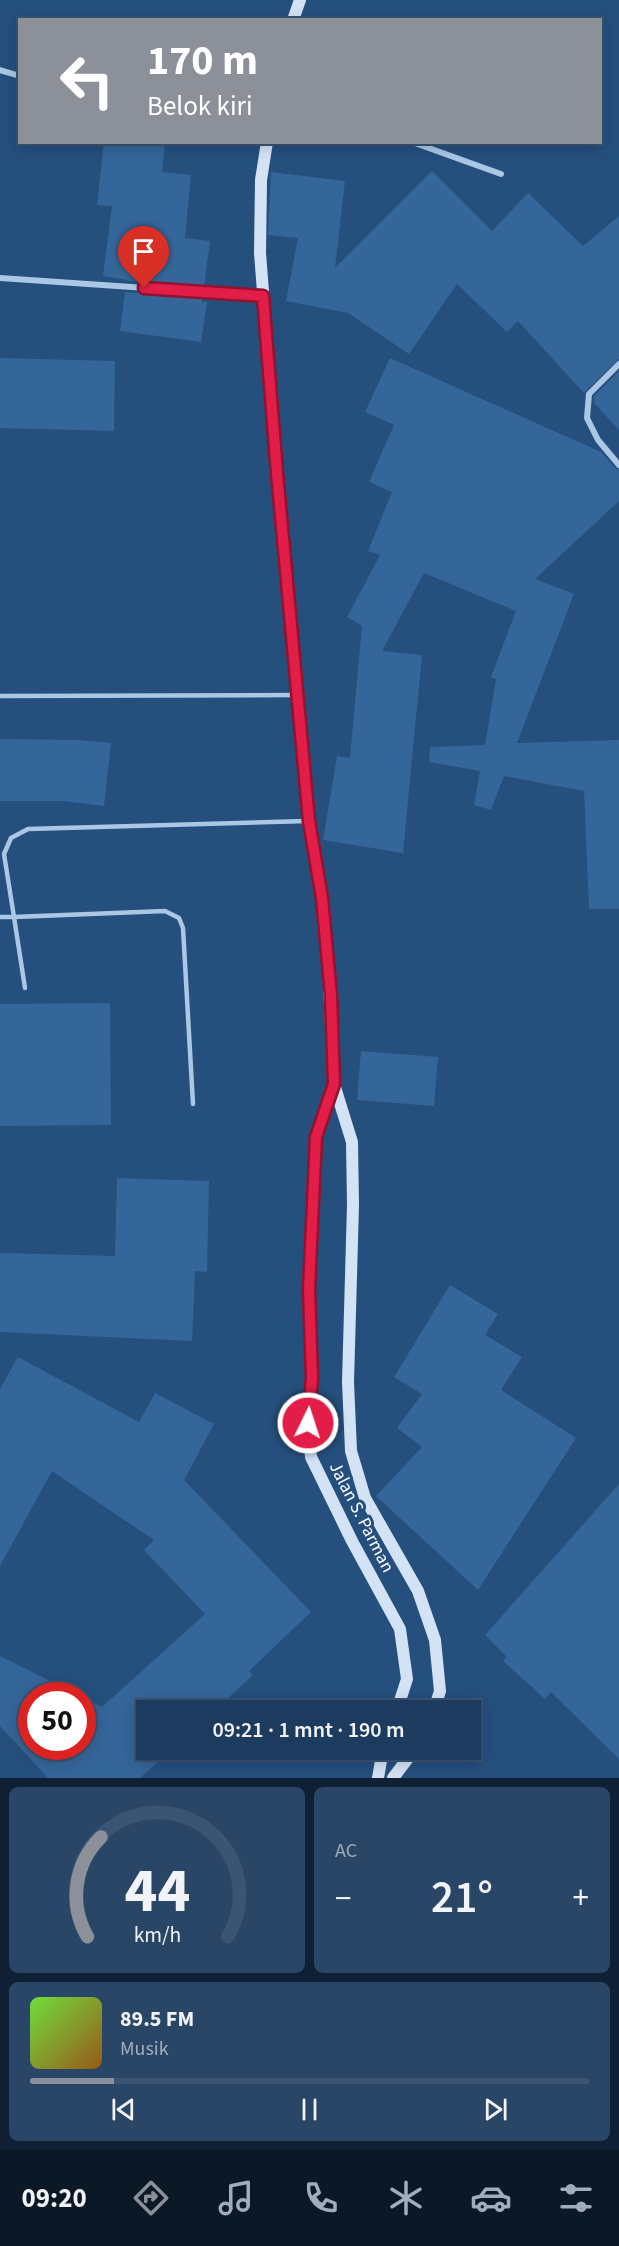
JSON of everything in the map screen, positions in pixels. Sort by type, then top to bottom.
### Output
[{"type":"main road","points":[[294,18],[300,0]]},
{"type":"main road","name":"Jalan S. Parman","points":[[267,144],[261,180],[260,253],[277,473],[309,821],[322,898],[327,945],[334,1084],[352,1142],[353,1205],[348,1382],[351,1451],[365,1498],[418,1591],[435,1640],[440,1691],[437,1700]]},
{"type":"main road","name":"Jalan S. Parman","points":[[334,1084],[316,1137],[309,1289],[312,1378],[308,1423],[311,1457],[352,1541],[400,1629],[407,1679],[400,1700]]},
{"type":"main road","points":[[378,1778],[382,1760]]},
{"type":"main road","points":[[393,1778],[407,1760]]},
{"type":"street","points":[[0,70],[18,75]]},
{"type":"street","points":[[418,144],[501,174]]},
{"type":"street","points":[[0,278],[263,296]]},
{"type":"street","points":[[619,364],[589,394],[587,418],[598,440],[619,465]]},
{"type":"lane","points":[[0,696],[298,695]]},
{"type":"lane","points":[[25,988],[4,854],[11,838],[27,829],[309,821]]},
{"type":"lane","points":[[0,917],[165,911],[179,918],[183,928],[194,1104]]},
{"type":"building","points":[[104,144],[165,144],[162,172],[191,175],[185,238],[210,241],[204,287],[127,281],[103,276],[112,206],[97,205]]},
{"type":"building","points":[[432,171],[492,231],[528,193],[583,246],[619,216],[619,359],[584,393],[518,321],[507,332],[457,284],[409,354],[348,313],[286,301],[298,238],[268,235],[271,172],[345,181],[335,268]]},
{"type":"building","points":[[125,292],[203,297],[202,302],[207,302],[201,342],[120,331]]},
{"type":"building","points":[[0,358],[115,361],[114,431],[0,428]]},
{"type":"building","points":[[390,358],[601,452],[619,470],[619,501],[535,579],[574,594],[517,743],[619,740],[619,909],[589,909],[584,791],[504,776],[491,810],[474,805],[480,771],[429,762],[430,747],[485,745],[496,679],[491,677],[516,611],[424,573],[382,651],[422,655],[403,853],[323,840],[337,756],[350,758],[362,626],[347,617],[380,555],[368,551],[392,492],[369,482],[394,425],[365,412]]},
{"type":"building","points":[[619,371],[619,430],[594,403],[594,396]]},
{"type":"building","points":[[0,739],[80,740],[111,743],[104,806],[63,801],[0,801]]},
{"type":"building","points":[[110,1003],[111,1125],[0,1126],[0,1004]]},
{"type":"building","points":[[361,1051],[438,1057],[434,1106],[357,1100]]},
{"type":"building","points":[[117,1178],[209,1181],[207,1272],[195,1271],[192,1341],[0,1332],[0,1253],[115,1256]]},
{"type":"building","points":[[450,1285],[498,1314],[485,1335],[522,1357],[501,1390],[576,1438],[478,1590],[376,1496],[422,1447],[397,1428],[422,1394],[394,1377]]},
{"type":"building","points":[[18,1357],[139,1422],[155,1393],[214,1424],[184,1480],[311,1612],[249,1671],[253,1675],[226,1700],[136,1700],[136,1760],[160,1760],[140,1778],[48,1778],[31,1760],[96,1760],[96,1704],[102,1707],[205,1614],[144,1550],[154,1540],[52,1471],[0,1566],[0,1389]]},
{"type":"building","points":[[619,1484],[619,1759],[551,1692],[545,1699],[503,1661],[507,1657],[485,1635]]},
{"type":"building","points":[[0,1656],[52,1682],[18,1682],[18,1746],[0,1726]]},
{"type":"route","points":[[144,288],[263,296],[309,821],[322,898],[331,995],[334,1084],[316,1137],[309,1289],[312,1378],[308,1423]]}]
